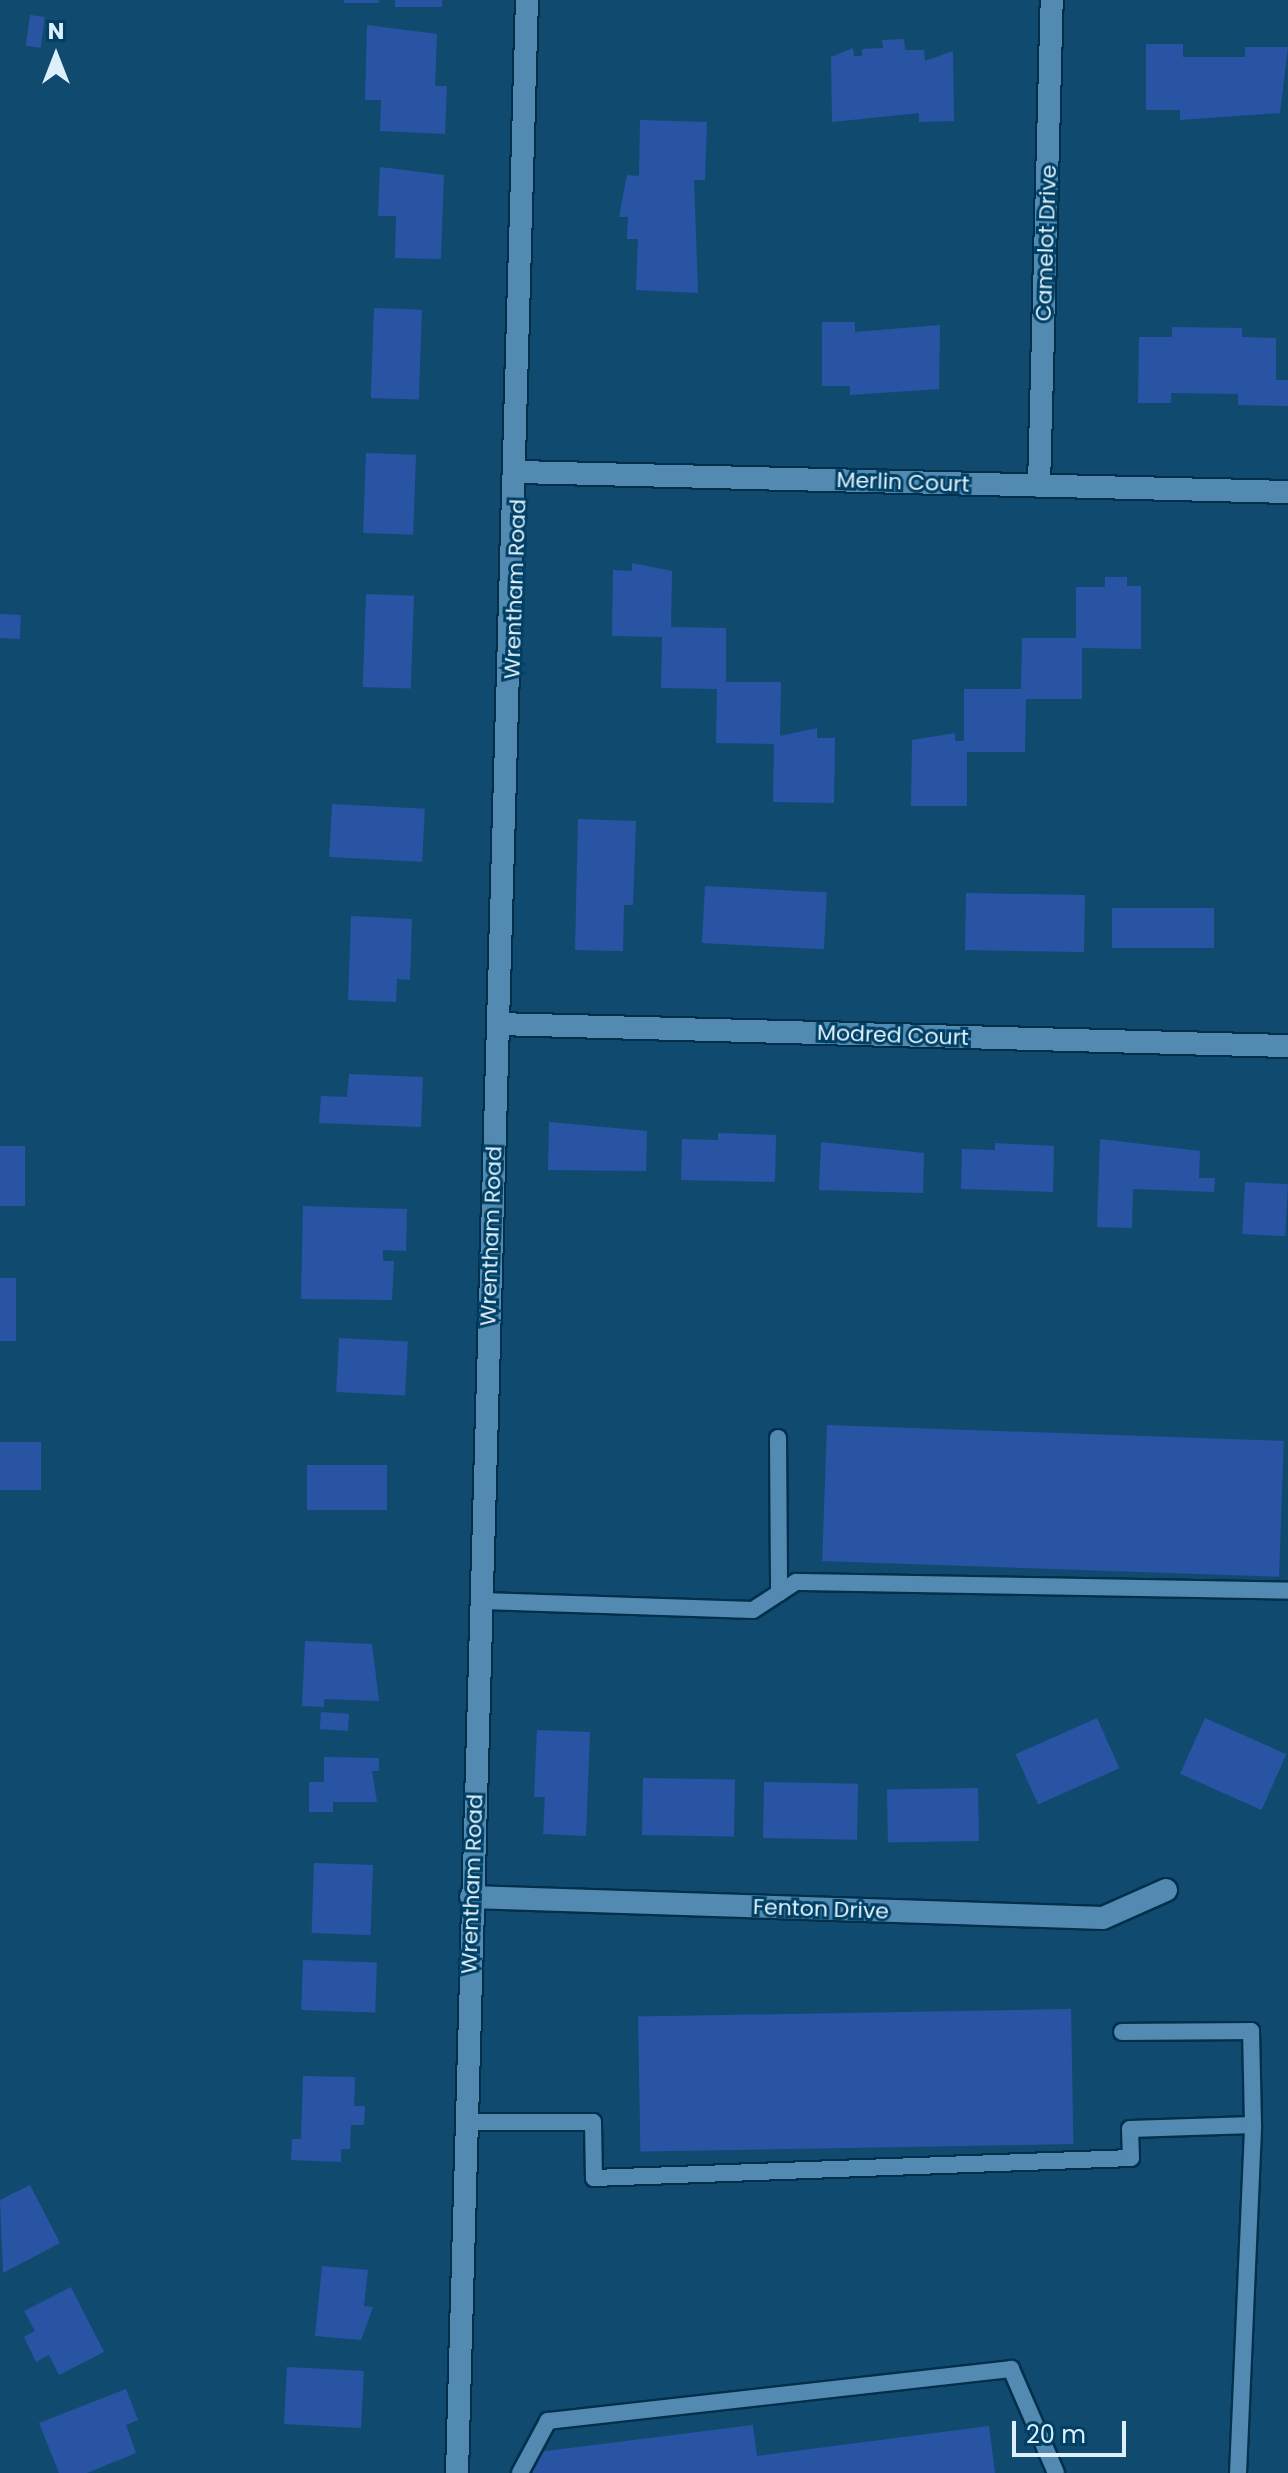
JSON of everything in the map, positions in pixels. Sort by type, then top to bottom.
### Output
[{"type":"street","name":"Wrentham Road","points":[[457,2473],[498,1024],[519,472],[527,0]]},
{"type":"street","name":"Camelot Drive","points":[[1039,486],[1052,0]]},
{"type":"street","name":"Merlin Court","points":[[519,472],[1288,492]]},
{"type":"street","name":"Modred Court","points":[[498,1024],[1288,1046]]},
{"type":"street","name":"Fenton Drive","points":[[471,1897],[1103,1918],[1166,1890]]},
{"type":"lane","points":[[778,1438],[779,1593]]},
{"type":"lane","points":[[483,1601],[753,1610],[796,1582],[1288,1591]]},
{"type":"lane","points":[[1122,2032],[1251,2031],[1253,2125],[1238,2473]]},
{"type":"lane","points":[[466,2122],[593,2122],[594,2178],[1131,2158],[1130,2129],[1253,2125]]},
{"type":"lane","points":[[520,2473],[548,2421],[1011,2369],[1056,2473]]},
{"type":"building","points":[[344,0],[379,0],[379,3],[344,3]]},
{"type":"building","points":[[395,0],[442,0],[442,7],[395,7]]},
{"type":"building","points":[[30,15],[45,17],[41,48],[26,46]]},
{"type":"building","points":[[367,25],[437,34],[435,86],[447,86],[445,134],[380,131],[381,100],[365,100]]},
{"type":"building","points":[[904,39],[905,50],[924,50],[925,61],[953,51],[954,121],[919,122],[919,113],[832,122],[831,57],[853,48],[854,56],[862,56],[862,49],[883,48],[882,40]]},
{"type":"building","points":[[1146,44],[1183,44],[1183,57],[1245,57],[1245,47],[1288,47],[1280,113],[1180,120],[1180,110],[1146,110]]},
{"type":"building","points":[[640,120],[707,122],[705,180],[694,180],[698,293],[636,290],[638,239],[627,239],[628,217],[619,217],[627,175],[639,176]]},
{"type":"building","points":[[380,167],[444,175],[441,259],[395,258],[396,216],[378,216]]},
{"type":"building","points":[[374,308],[422,310],[419,400],[371,398]]},
{"type":"building","points":[[822,322],[855,322],[855,332],[940,325],[939,389],[850,395],[850,386],[822,386]]},
{"type":"building","points":[[1172,327],[1242,328],[1242,337],[1276,338],[1276,380],[1288,380],[1288,406],[1238,405],[1238,394],[1171,393],[1171,403],[1138,403],[1139,337],[1172,337]]},
{"type":"building","points":[[366,453],[416,455],[413,535],[363,533]]},
{"type":"building","points":[[632,563],[672,571],[671,627],[726,628],[726,682],[781,682],[780,736],[817,728],[817,738],[835,738],[834,803],[773,802],[774,744],[716,743],[717,689],[661,688],[662,637],[612,636],[613,570],[632,571]]},
{"type":"building","points":[[1105,577],[1127,577],[1127,586],[1141,586],[1141,649],[1082,648],[1082,699],[1026,699],[1025,752],[967,752],[967,806],[911,806],[912,740],[955,733],[955,741],[964,741],[964,689],[1021,689],[1022,638],[1076,638],[1076,587],[1105,587]]},
{"type":"building","points":[[366,594],[414,596],[411,689],[363,687]]},
{"type":"building","points":[[0,614],[21,615],[20,639],[0,638]]},
{"type":"building","points":[[332,804],[425,809],[422,862],[329,857]]},
{"type":"building","points":[[578,819],[636,821],[633,905],[624,905],[623,951],[575,950]]},
{"type":"building","points":[[705,886],[827,892],[824,949],[702,943]]},
{"type":"building","points":[[966,893],[1085,895],[1084,952],[965,950]]},
{"type":"building","points":[[1112,908],[1214,908],[1214,948],[1112,948]]},
{"type":"building","points":[[351,916],[412,919],[410,980],[397,979],[396,1002],[348,1000]]},
{"type":"building","points":[[349,1074],[423,1077],[421,1127],[319,1123],[321,1096],[347,1097]]},
{"type":"building","points":[[549,1122],[647,1131],[646,1171],[548,1170]]},
{"type":"building","points":[[718,1133],[776,1135],[775,1182],[681,1180],[682,1139],[718,1140]]},
{"type":"building","points":[[1100,1139],[1200,1151],[1199,1178],[1215,1178],[1214,1192],[1133,1189],[1132,1228],[1097,1227]]},
{"type":"building","points":[[821,1142],[924,1153],[923,1193],[819,1190]]},
{"type":"building","points":[[995,1143],[1054,1146],[1053,1192],[961,1189],[962,1149],[995,1150]]},
{"type":"building","points":[[0,1146],[25,1146],[25,1206],[0,1206]]},
{"type":"building","points":[[1245,1182],[1288,1184],[1285,1236],[1242,1234]]},
{"type":"building","points":[[303,1206],[407,1209],[406,1251],[383,1250],[383,1261],[394,1261],[392,1300],[301,1299]]},
{"type":"building","points":[[0,1278],[16,1278],[16,1341],[0,1341]]},
{"type":"building","points":[[339,1338],[408,1342],[405,1396],[336,1392]]},
{"type":"building","points":[[827,1425],[1284,1441],[1279,1577],[822,1561]]},
{"type":"building","points":[[0,1442],[41,1442],[41,1490],[0,1490]]},
{"type":"building","points":[[307,1465],[387,1465],[387,1510],[307,1510]]},
{"type":"building","points":[[305,1641],[372,1644],[379,1701],[324,1699],[324,1707],[302,1706]]},
{"type":"building","points":[[321,1712],[349,1714],[348,1731],[320,1729]]},
{"type":"building","points":[[1097,1718],[1119,1768],[1038,1804],[1016,1754]]},
{"type":"building","points":[[1205,1718],[1286,1754],[1261,1810],[1180,1774]]},
{"type":"building","points":[[537,1730],[590,1732],[586,1836],[543,1834],[545,1797],[534,1797]]},
{"type":"building","points":[[324,1757],[379,1758],[379,1771],[372,1771],[377,1802],[333,1802],[333,1812],[309,1812],[309,1782],[324,1782]]},
{"type":"building","points":[[643,1778],[735,1780],[734,1837],[642,1835]]},
{"type":"building","points":[[764,1782],[858,1784],[857,1840],[763,1838]]},
{"type":"building","points":[[978,1788],[979,1841],[888,1843],[887,1790]]},
{"type":"building","points":[[314,1863],[373,1865],[371,1935],[312,1933]]},
{"type":"building","points":[[303,1960],[377,1963],[375,2013],[301,2010]]},
{"type":"building","points":[[1071,2009],[1073,2144],[640,2152],[638,2017]]},
{"type":"building","points":[[303,2076],[355,2077],[354,2106],[365,2106],[364,2125],[351,2125],[350,2149],[341,2149],[341,2162],[291,2160],[292,2139],[301,2139]]},
{"type":"building","points":[[30,2185],[60,2243],[3,2273],[0,2200]]},
{"type":"building","points":[[322,2266],[368,2270],[364,2306],[373,2307],[361,2340],[315,2336]]},
{"type":"building","points":[[71,2287],[104,2352],[59,2375],[49,2355],[36,2362],[24,2337],[35,2331],[24,2311]]},
{"type":"building","points":[[287,2367],[364,2371],[361,2428],[284,2424]]},
{"type":"building","points":[[126,2389],[138,2420],[126,2425],[136,2453],[87,2473],[59,2473],[39,2423]]},
{"type":"building","points":[[753,2425],[757,2456],[989,2426],[995,2473],[533,2473],[530,2453]]}]
